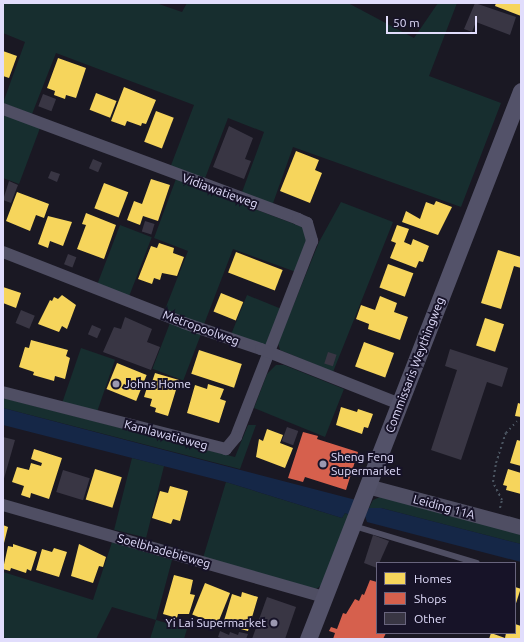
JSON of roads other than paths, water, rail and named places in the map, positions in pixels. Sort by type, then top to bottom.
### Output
[{"type":"main road","name":"Commissaris Weythingweg","points":[[308,639],[521,91]]},
{"type":"street","name":"Vidiawatieweg","points":[[3,109],[307,224],[312,240],[268,352]]},
{"type":"street","name":"Metropoolweg","points":[[3,252],[184,324],[268,352],[400,404]]},
{"type":"street","name":"Kamlawatieweg","points":[[3,392],[226,449],[236,438],[268,352]]},
{"type":"street","name":"Leiding 11A","points":[[365,493],[521,527]]},
{"type":"street","name":"Soelbhadebieweg","points":[[3,505],[324,597]]},
{"type":"lane","points":[[354,522],[474,562]]},
{"type":"water","points":[[3,408],[356,500],[350,515],[345,513],[342,518],[226,482],[3,425]]},
{"type":"water","points":[[369,508],[381,508],[521,544],[521,562],[367,522],[365,516]]},
{"type":"place","name":"Johns Home","points":[[116,384]]},
{"type":"place","name":"Sheng Feng Supermarket","points":[[323,464]]},
{"type":"place","name":"Yi Lai Supermarket","points":[[274,623]]}]
